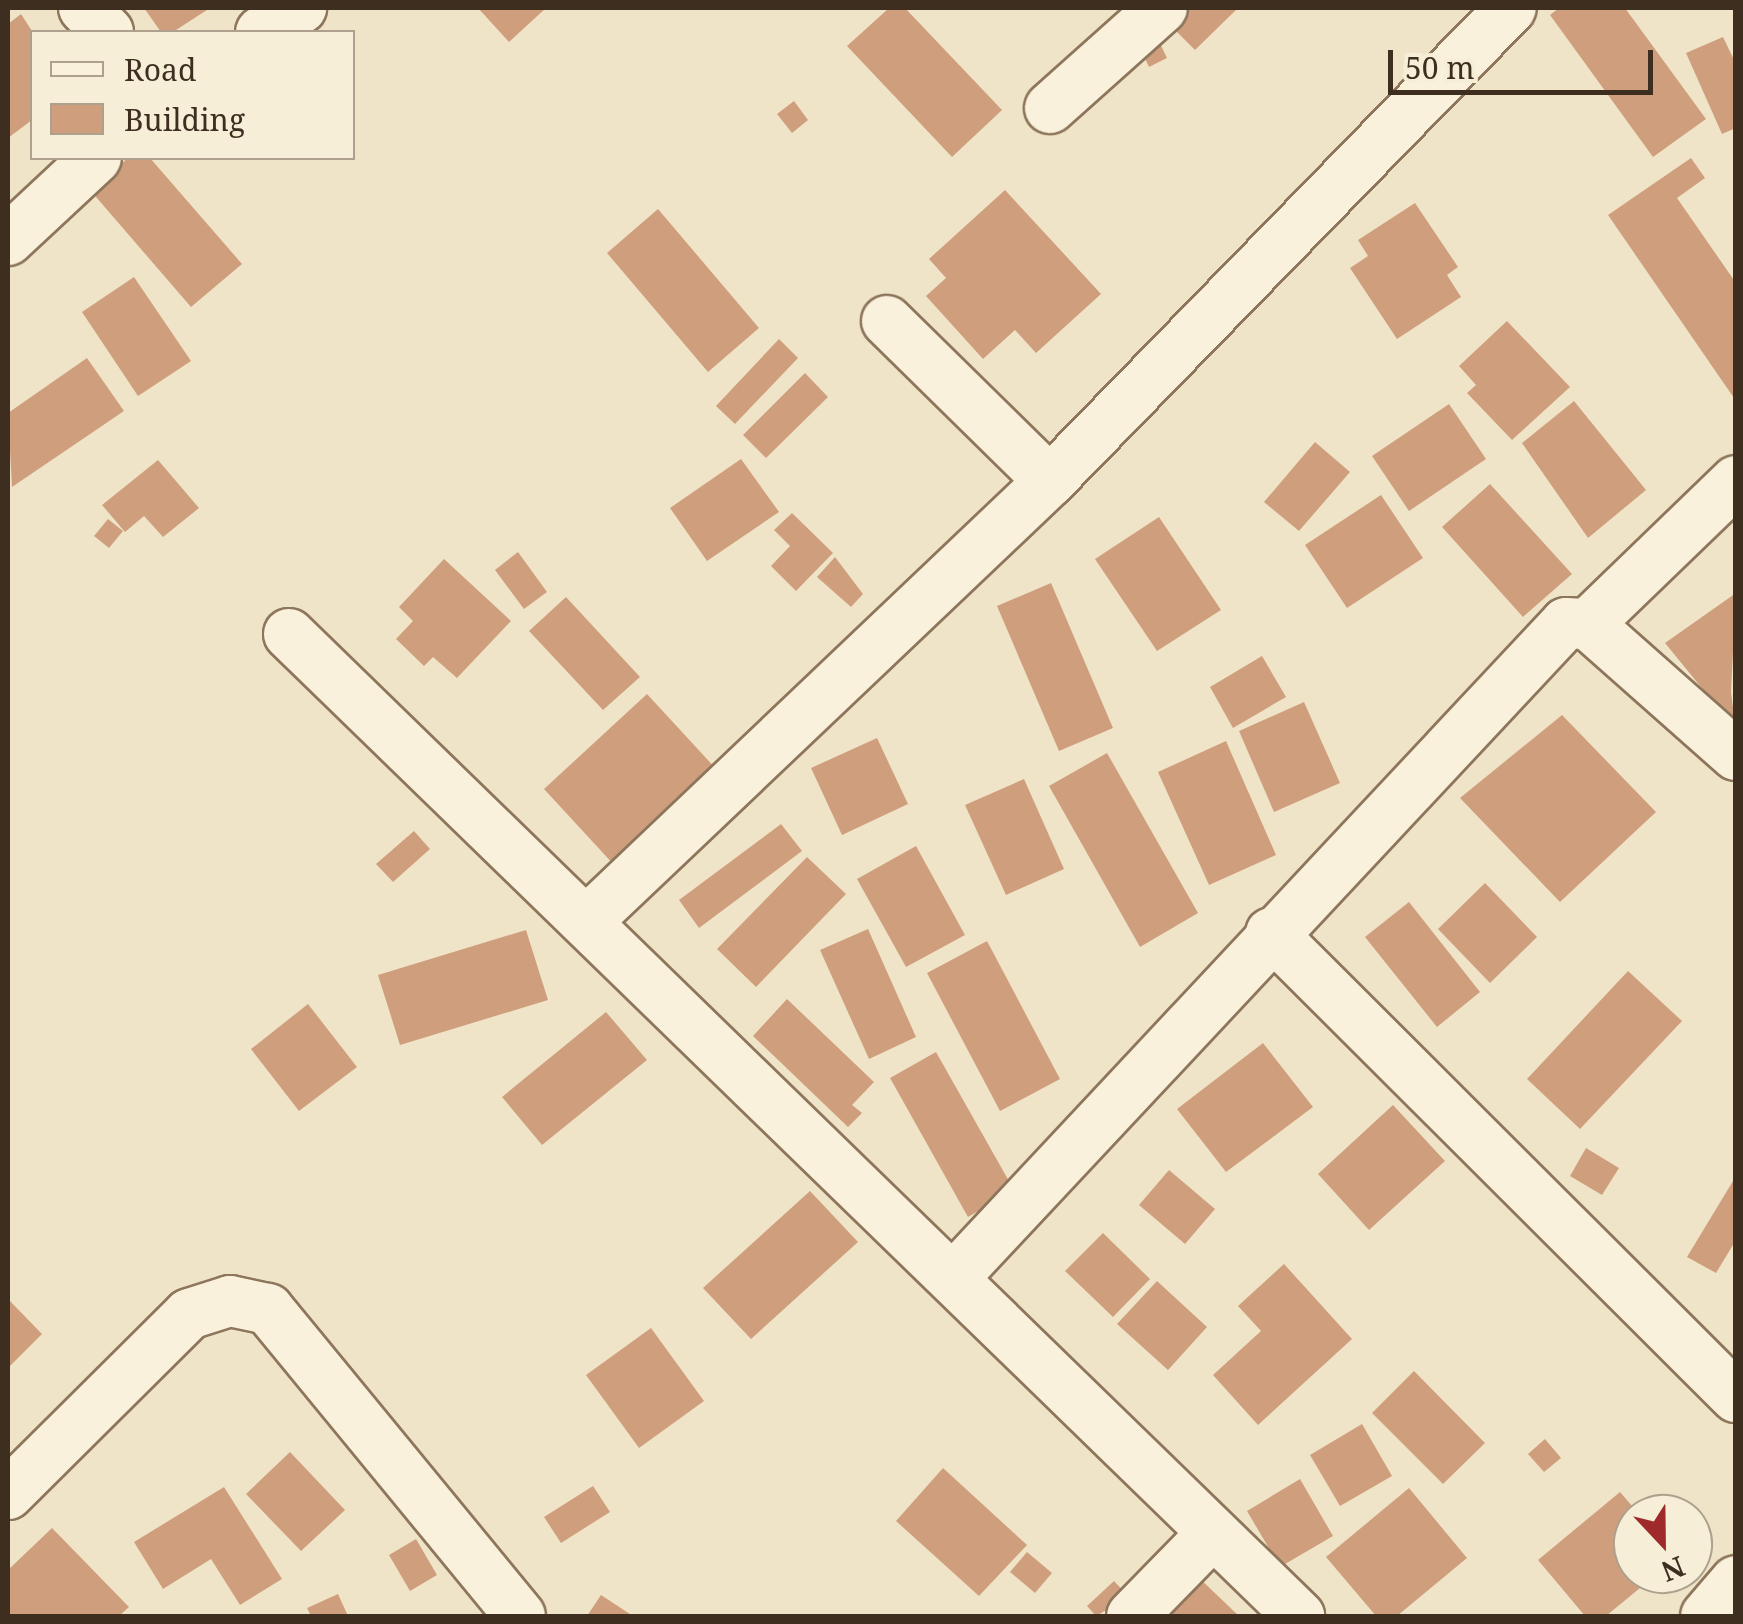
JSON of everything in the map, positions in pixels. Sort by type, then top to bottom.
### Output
[{"type":"street","points":[[84,8],[106,30]]},
{"type":"street","points":[[264,30],[301,8]]},
{"type":"street","points":[[1050,108],[1162,8]]},
{"type":"street","points":[[588,920],[1050,481],[1511,8]]},
{"type":"street","points":[[8,240],[94,160]]},
{"type":"street","points":[[887,321],[1050,481]]},
{"type":"street","points":[[1588,624],[1736,480]]},
{"type":"street","points":[[955,1276],[1541,642],[1566,623],[1588,624],[1736,756]]},
{"type":"street","points":[[290,634],[955,1276],[1212,1534],[1300,1616]]},
{"type":"street","points":[[1271,934],[1736,1397]]},
{"type":"street","points":[[8,1494],[188,1314],[249,1305],[268,1310],[308,1348],[508,1614]]},
{"type":"street","points":[[1132,1616],[1212,1534]]},
{"type":"street","points":[[1706,1616],[1736,1581]]},
{"type":"building","points":[[144,8],[210,8],[176,30],[160,30]]},
{"type":"building","points":[[478,8],[546,8],[509,42]]},
{"type":"building","points":[[889,8],[905,8],[1002,110],[952,157],[847,46]]},
{"type":"building","points":[[1185,8],[1238,8],[1195,50],[1169,24]]},
{"type":"building","points":[[1559,8],[1625,8],[1706,119],[1653,157],[1550,15]]},
{"type":"building","points":[[21,14],[31,30],[30,122],[8,138],[8,24]]},
{"type":"building","points":[[1156,35],[1167,58],[1149,67],[1138,44]]},
{"type":"building","points":[[1723,37],[1736,64],[1736,128],[1722,134],[1686,53]]},
{"type":"building","points":[[794,101],[808,120],[792,133],[777,114]]},
{"type":"building","points":[[1691,158],[1705,178],[1677,198],[1736,283],[1736,401],[1608,215]]},
{"type":"building","points":[[126,160],[152,160],[242,264],[191,307],[90,190]]},
{"type":"building","points":[[1005,190],[1101,294],[1036,353],[1015,330],[983,359],[926,296],[946,278],[929,259]]},
{"type":"building","points":[[1415,203],[1458,267],[1447,275],[1461,297],[1397,339],[1350,268],[1368,256],[1358,240]]},
{"type":"building","points":[[658,209],[759,328],[708,372],[607,253]]},
{"type":"building","points":[[134,277],[191,361],[138,396],[82,312]]},
{"type":"building","points":[[1507,321],[1570,387],[1512,440],[1467,393],[1476,385],[1459,366]]},
{"type":"building","points":[[779,339],[798,358],[735,424],[716,406]]},
{"type":"building","points":[[87,358],[124,411],[12,487],[8,413]]},
{"type":"building","points":[[805,373],[828,397],[766,458],[743,435]]},
{"type":"building","points":[[1574,401],[1646,490],[1588,538],[1522,443]]},
{"type":"building","points":[[1449,404],[1486,459],[1409,511],[1372,456]]},
{"type":"building","points":[[1315,442],[1350,472],[1299,531],[1264,502]]},
{"type":"building","points":[[741,459],[779,512],[707,561],[670,508]]},
{"type":"building","points":[[158,460],[199,508],[163,537],[144,516],[125,532],[102,505]]},
{"type":"building","points":[[1490,484],[1572,574],[1523,617],[1442,527]]},
{"type":"building","points":[[1381,495],[1423,558],[1347,608],[1305,545]]},
{"type":"building","points":[[792,513],[833,553],[796,591],[771,566],[790,546],[774,530]]},
{"type":"building","points":[[1159,517],[1221,610],[1157,651],[1095,559]]},
{"type":"building","points":[[108,519],[123,531],[109,548],[94,536]]},
{"type":"building","points":[[518,552],[547,592],[524,609],[495,570]]},
{"type":"building","points":[[835,557],[863,594],[851,607],[817,577]]},
{"type":"building","points":[[444,559],[511,621],[457,678],[433,657],[424,666],[396,639],[413,621],[399,607]]},
{"type":"building","points":[[1051,583],[1113,728],[1059,751],[997,606]]},
{"type":"building","points":[[1736,593],[1731,692],[1736,730],[1665,643]]},
{"type":"building","points":[[566,597],[640,677],[603,710],[529,631]]},
{"type":"building","points":[[1262,656],[1286,697],[1233,728],[1210,687]]},
{"type":"building","points":[[647,694],[718,771],[615,866],[544,789]]},
{"type":"building","points":[[1304,702],[1340,783],[1274,812],[1239,731]]},
{"type":"building","points":[[1562,715],[1656,812],[1560,902],[1460,798]]},
{"type":"building","points":[[877,738],[908,804],[842,835],[811,768]]},
{"type":"building","points":[[1226,741],[1276,855],[1209,885],[1158,772]]},
{"type":"building","points":[[1107,753],[1198,913],[1140,947],[1049,786]]},
{"type":"building","points":[[1024,779],[1064,869],[1006,895],[965,805]]},
{"type":"building","points":[[781,824],[802,851],[699,928],[679,900]]},
{"type":"building","points":[[414,831],[430,849],[393,882],[376,864]]},
{"type":"building","points":[[916,846],[965,935],[906,967],[857,879]]},
{"type":"building","points":[[807,857],[846,894],[756,987],[717,949]]},
{"type":"building","points":[[1485,883],[1537,937],[1490,983],[1438,929]]},
{"type":"building","points":[[1409,902],[1480,992],[1437,1027],[1365,937]]},
{"type":"building","points":[[868,929],[916,1037],[869,1059],[820,950]]},
{"type":"building","points":[[526,930],[548,1000],[400,1045],[378,975]]},
{"type":"building","points":[[987,941],[1060,1079],[1000,1111],[927,973]]},
{"type":"building","points":[[1628,971],[1682,1021],[1580,1129],[1527,1079]]},
{"type":"building","points":[[787,999],[874,1082],[852,1105],[862,1113],[848,1127],[753,1036]]},
{"type":"building","points":[[308,1004],[357,1067],[299,1111],[251,1049]]},
{"type":"building","points":[[606,1012],[647,1060],[542,1145],[502,1097]]},
{"type":"building","points":[[1263,1043],[1313,1107],[1226,1172],[1177,1109]]},
{"type":"building","points":[[936,1052],[1014,1190],[968,1217],[890,1078]]},
{"type":"building","points":[[1393,1105],[1445,1161],[1369,1230],[1318,1174]]},
{"type":"building","points":[[1586,1148],[1619,1168],[1602,1195],[1570,1176]]},
{"type":"building","points":[[1169,1170],[1215,1209],[1185,1244],[1139,1205]]},
{"type":"building","points":[[1733,1181],[1736,1240],[1716,1273],[1687,1257]]},
{"type":"building","points":[[810,1191],[858,1242],[751,1339],[703,1288]]},
{"type":"building","points":[[1103,1233],[1150,1279],[1113,1317],[1065,1271]]},
{"type":"building","points":[[1284,1264],[1352,1339],[1258,1425],[1213,1375],[1261,1331],[1238,1306]]},
{"type":"building","points":[[1157,1281],[1207,1327],[1168,1370],[1117,1324]]},
{"type":"building","points":[[8,1299],[42,1334],[8,1368]]},
{"type":"building","points":[[651,1328],[704,1401],[639,1448],[586,1375]]},
{"type":"building","points":[[1414,1371],[1485,1443],[1443,1484],[1372,1413]]},
{"type":"building","points":[[1362,1424],[1392,1476],[1340,1506],[1310,1455]]},
{"type":"building","points":[[1545,1439],[1561,1458],[1544,1472],[1528,1454]]},
{"type":"building","points":[[290,1452],[345,1510],[301,1551],[246,1494]]},
{"type":"building","points":[[943,1468],[1027,1545],[979,1596],[896,1521]]},
{"type":"building","points":[[1300,1479],[1333,1536],[1280,1567],[1247,1511]]},
{"type":"building","points":[[593,1486],[610,1512],[561,1543],[544,1517]]},
{"type":"building","points":[[224,1487],[282,1579],[240,1605],[211,1559],[163,1589],[134,1542]]},
{"type":"building","points":[[1409,1488],[1467,1558],[1397,1616],[1376,1616],[1326,1557]]},
{"type":"building","points":[[1613,1498],[1613,1594],[1633,1594],[1606,1616],[1585,1616],[1538,1560]]},
{"type":"building","points":[[52,1528],[129,1607],[119,1616],[8,1616],[8,1570]]},
{"type":"building","points":[[416,1539],[437,1575],[410,1591],[389,1555]]},
{"type":"building","points":[[1027,1552],[1052,1573],[1035,1593],[1010,1572]]},
{"type":"building","points":[[1196,1575],[1239,1616],[1176,1616],[1165,1606]]},
{"type":"building","points":[[1114,1581],[1129,1597],[1096,1616],[1087,1606]]},
{"type":"building","points":[[338,1594],[348,1616],[311,1616],[307,1608]]},
{"type":"building","points":[[601,1595],[633,1616],[587,1616]]}]
